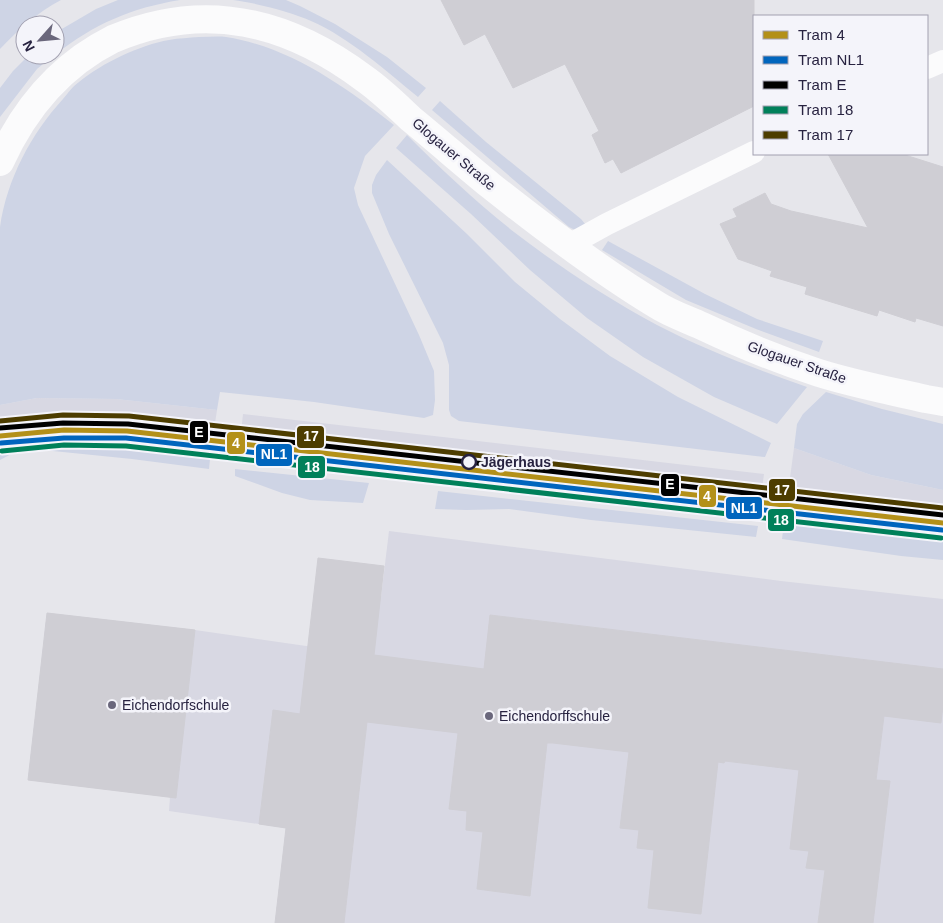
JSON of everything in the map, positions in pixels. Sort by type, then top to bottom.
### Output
[{"type":"street","name":"Glogauer Straße","points":[[0,162],[11,138],[25,115],[39,98],[72,64],[97,48],[127,33],[155,24],[192,17],[241,20],[266,25],[328,54],[366,79],[491,186],[569,245],[659,306],[730,340],[821,374],[943,402]]},
{"type":"lane","points":[[928,68],[943,60]]},
{"type":"lane","points":[[569,245],[607,224],[753,152]]},
{"type":"shaded area","points":[[0,0],[61,0],[38,15],[15,15],[15,34],[0,49]]},
{"type":"shaded area","points":[[118,0],[180,0],[162,3],[114,19],[84,34],[65,48],[65,27],[96,9]]},
{"type":"shaded area","points":[[233,0],[286,0],[300,6],[335,24],[387,57],[426,88],[418,97],[340,36],[311,21],[273,8]]},
{"type":"shaded area","points":[[226,37],[272,49],[315,70],[336,83],[394,125],[365,156],[354,188],[358,205],[434,371],[435,400],[433,415],[424,418],[314,402],[220,392],[217,410],[116,399],[37,398],[0,405],[0,227],[8,192],[22,158],[51,113],[73,88],[88,75],[134,50],[173,39]]},
{"type":"shaded area","points":[[19,65],[42,65],[0,117],[0,88]]},
{"type":"shaded area","points":[[440,101],[586,225],[577,231],[569,227],[432,110]]},
{"type":"shaded area","points":[[407,135],[500,221],[601,293],[638,315],[694,343],[807,387],[777,424],[714,397],[643,357],[587,318],[530,270],[471,214],[396,148]]},
{"type":"shaded area","points":[[387,160],[467,234],[515,282],[560,319],[610,356],[678,397],[771,443],[765,457],[459,421],[451,416],[449,410],[449,365],[443,343],[389,234],[372,193],[372,185],[376,175]]},
{"type":"shaded area","points":[[608,241],[705,294],[757,319],[823,341],[819,352],[756,329],[686,300],[602,250]]},
{"type":"shaded area","points":[[826,392],[882,409],[943,424],[943,490],[871,475],[794,448],[797,424],[803,414]]},
{"type":"shaded area","points":[[37,398],[116,399],[217,410],[211,449],[126,441],[0,452],[0,405]]},
{"type":"shaded area","points":[[243,414],[764,474],[759,511],[239,451]]},
{"type":"shaded area","points":[[62,440],[176,445],[211,449],[209,469],[43,450],[17,451],[0,460],[0,452]]},
{"type":"shaded area","points":[[794,448],[871,475],[943,490],[943,535],[785,515]]},
{"type":"shaded area","points":[[235,469],[369,483],[363,503],[310,500],[282,493],[235,476]]},
{"type":"shaded area","points":[[438,491],[758,526],[756,537],[591,520],[509,509],[435,509]]},
{"type":"shaded area","points":[[785,515],[943,535],[943,560],[782,539]]},
{"type":"shaded area","name":"Eichendorffschule","points":[[389,531],[781,581],[943,599],[943,923],[275,923],[286,828],[169,811],[170,797],[28,780],[47,613],[195,630],[348,652],[381,597]]},
{"type":"building","points":[[441,0],[754,0],[753,107],[621,173],[613,159],[605,163],[592,135],[599,131],[565,64],[513,88],[485,34],[464,45]]},
{"type":"building","points":[[829,155],[905,155],[943,167],[943,326],[916,318],[915,322],[879,310],[877,316],[805,294],[807,287],[770,276],[772,271],[738,259],[720,224],[737,217],[733,209],[765,193],[771,204],[791,211],[868,228]]},
{"type":"building","points":[[318,558],[384,566],[374,655],[484,669],[490,615],[943,669],[941,723],[884,716],[876,780],[890,781],[873,923],[818,923],[825,870],[806,868],[809,851],[790,849],[799,770],[725,761],[724,763],[718,762],[701,914],[648,908],[654,850],[637,848],[639,830],[620,828],[629,752],[547,743],[530,896],[477,889],[483,832],[466,830],[467,811],[449,809],[458,733],[367,722],[344,923],[275,923],[286,828],[259,824],[273,710],[300,714]]},
{"type":"building","name":"Eichendorfschule","points":[[47,613],[195,630],[176,798],[28,780]]},
{"type":"tram line","name":"17","points":[[0,421],[63,415],[129,416],[943,508]]},
{"type":"tram line","name":"E","points":[[0,428],[63,423],[128,424],[943,515]]},
{"type":"tram line","name":"4","points":[[0,436],[64,430],[127,431],[943,523]]},
{"type":"tram line","name":"NL1","points":[[1,443],[64,438],[126,438],[942,530]]},
{"type":"tram line","name":"18","points":[[2,451],[64,445],[126,446],[941,538]]},
{"type":"place","name":"Jägerhaus","points":[[469,462]]},
{"type":"place","name":"Eichendorfschule","points":[[112,705]]},
{"type":"place","name":"Eichendorffschule","points":[[489,716]]}]
